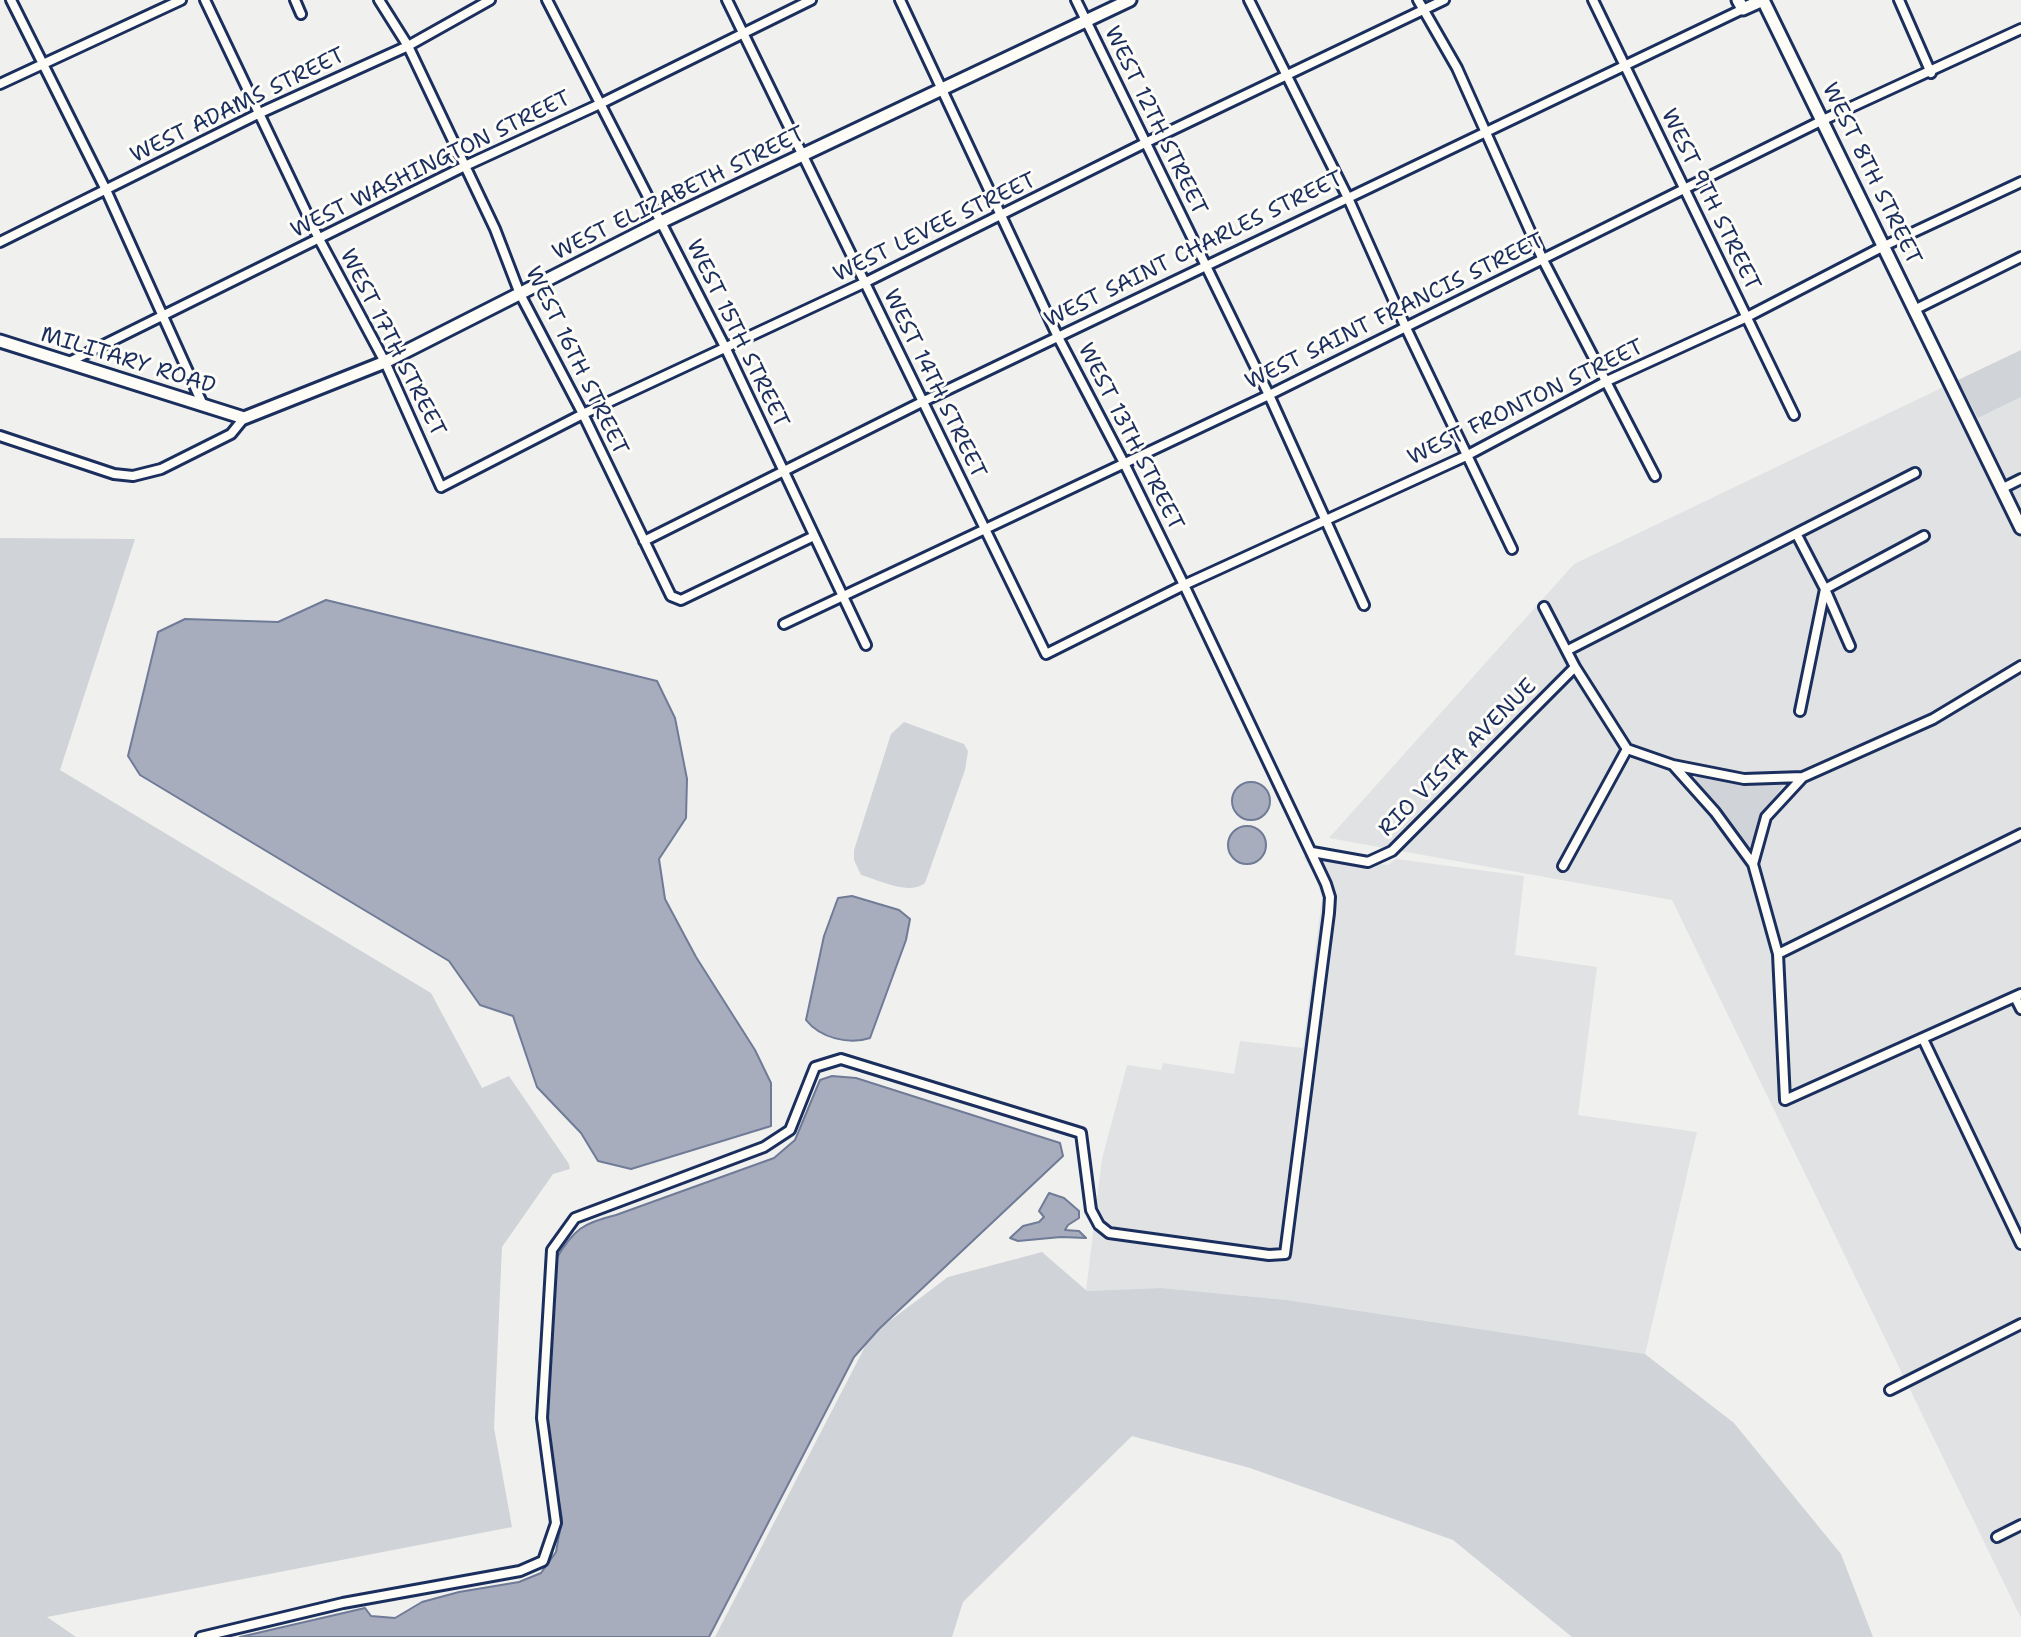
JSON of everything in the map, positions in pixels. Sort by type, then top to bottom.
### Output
[{"type":"street","points":[[11,0],[106,190],[203,405]]},
{"type":"street","points":[[0,84],[181,0]]},
{"type":"street","name":"WEST 17TH STREET","points":[[205,0],[319,239],[385,362],[441,487]]},
{"type":"street","points":[[295,0],[301,14]]},
{"type":"street","name":"WEST 16TH STREET","points":[[379,0],[408,46],[495,229],[520,294],[583,414],[671,596],[681,600],[814,536]]},
{"type":"street","name":"WEST ADAMS STREET","points":[[0,242],[260,113],[408,46],[490,0]]},
{"type":"street","name":"WEST 15TH STREET","points":[[547,0],[725,347],[866,645]]},
{"type":"street","name":"WEST 14TH STREET","points":[[727,0],[1046,654]]},
{"type":"street","name":"WEST WASHINGTON STREET","points":[[67,363],[465,166],[602,103],[811,0]]},
{"type":"street","name":"WEST 13TH STREET","points":[[201,1637],[343,1603],[520,1571],[543,1561],[556,1523],[542,1418],[552,1250],[575,1218],[764,1147],[790,1130],[815,1067],[841,1059],[1081,1133],[1091,1210],[1099,1225],[1109,1233],[1253,1253],[1285,1254],[1330,897],[1312,852],[1184,585],[1000,217],[900,0]]},
{"type":"street","name":"WEST 12TH STREET","points":[[1076,0],[1269,395],[1364,605]]},
{"type":"street","name":"WEST ELIZABETH STREET","points":[[244,418],[385,362],[661,222],[1130,0]]},
{"type":"street","points":[[1249,0],[1348,198],[1406,328],[1512,549]]},
{"type":"street","points":[[1418,0],[1457,68],[1543,260],[1655,476]]},
{"type":"street","name":"WEST LEVEE STREET","points":[[441,487],[583,414],[866,282],[1147,142],[1444,0]]},
{"type":"street","name":"WEST 9TH STREET","points":[[1593,0],[1794,415]]},
{"type":"street","name":"WEST SAINT CHARLES STREET","points":[[644,541],[924,401],[1625,66],[1741,4],[1763,0]]},
{"type":"street","name":"WEST 8TH STREET","points":[[1763,0],[2021,528]]},
{"type":"street","points":[[1899,0],[1931,73]]},
{"type":"street","name":"WEST SAINT FRANCIS STREET","points":[[784,624],[1269,395],[1823,120],[2021,29]]},
{"type":"street","name":"WEST FRONTON STREET","points":[[1046,654],[1184,585],[1466,456],[1607,381],[1747,317],[1884,246],[2021,182]]},
{"type":"street","points":[[1914,310],[2021,257]]},
{"type":"street","name":"MILITARY ROAD","points":[[1,339],[67,363],[244,418]]},
{"type":"street","points":[[0,436],[114,474],[133,476],[161,469],[231,434],[244,418]]},
{"type":"street","points":[[1568,650],[1915,473]]},
{"type":"street","points":[[2001,489],[2021,479]]},
{"type":"street","points":[[1797,535],[1850,646]]},
{"type":"street","points":[[1825,589],[1924,536]]},
{"type":"street","points":[[1800,711],[1825,589]]},
{"type":"street","points":[[1544,607],[1575,667],[1627,749],[1673,765],[1744,779],[1803,777],[1933,719],[2021,666]]},
{"type":"street","name":"RIO VISTA AVENUE","points":[[1312,852],[1368,862],[1392,851],[1575,667]]},
{"type":"street","points":[[1563,866],[1627,749]]},
{"type":"street","points":[[1673,765],[1715,812],[1753,864],[1778,954],[1785,1100],[2018,995],[2021,1009]]},
{"type":"street","points":[[1753,864],[1766,817],[1803,777]]},
{"type":"street","points":[[1778,954],[2021,834]]},
{"type":"street","points":[[1923,1039],[2021,1244]]},
{"type":"street","points":[[1890,1390],[2021,1324]]},
{"type":"street","points":[[1997,1537],[2021,1525]]},
{"type":"shaded area","points":[[2021,350],[2021,397],[1978,418],[1958,380]]},
{"type":"shaded area","points":[[1958,380],[1978,418],[2021,397],[2021,1618],[1672,900],[1329,838],[1574,564]]},
{"type":"shaded area","points":[[0,538],[135,539],[60,770],[431,993],[482,1088],[509,1076],[569,1164],[570,1169],[553,1174],[502,1247],[494,1428],[512,1527],[47,1617],[76,1637],[0,1637]]},
{"type":"shaded area","points":[[904,722],[964,744],[968,751],[965,770],[925,883],[911,888],[861,875],[854,860],[854,850],[891,734]]},
{"type":"shaded area","points":[[1697,776],[1755,785],[1783,785],[1762,814],[1749,851],[1725,814],[1695,781]]},
{"type":"shaded area","points":[[1303,856],[1388,865],[1396,859],[1524,876],[1515,955],[1597,967],[1578,1115],[1697,1132],[1645,1354],[1287,1300],[1161,1288],[1086,1291],[1102,1159],[1127,1065],[1161,1070],[1163,1063],[1234,1074],[1240,1041],[1303,1048],[1322,898],[1316,878]]},
{"type":"shaded area","points":[[1042,1252],[1087,1291],[1161,1288],[1287,1300],[1645,1354],[1734,1423],[1841,1554],[1873,1637],[1572,1637],[1453,1540],[1250,1468],[1132,1436],[963,1602],[952,1637],[715,1637],[871,1335],[948,1277]]},
{"type":"water","points":[[326,600],[657,681],[675,718],[687,779],[686,818],[659,859],[665,899],[696,957],[755,1050],[771,1083],[771,1126],[631,1169],[598,1161],[581,1133],[537,1087],[513,1016],[480,1005],[449,961],[140,775],[128,756],[158,632],[185,619],[278,622]]},
{"type":"water","points":[[1251,782],[1264,788],[1270,801],[1264,814],[1251,820],[1238,814],[1232,801],[1238,788]]},
{"type":"water","points":[[1247,826],[1260,832],[1266,845],[1260,858],[1247,864],[1234,858],[1228,845],[1234,832]]},
{"type":"water","points":[[852,896],[899,910],[910,919],[906,940],[870,1038],[853,1041],[827,1035],[806,1020],[824,936],[838,898]]},
{"type":"water","points":[[832,1076],[856,1078],[1060,1143],[1063,1156],[879,1329],[854,1357],[709,1637],[240,1637],[365,1608],[371,1616],[395,1618],[422,1602],[519,1582],[541,1573],[556,1552],[562,1519],[545,1420],[556,1259],[574,1234],[595,1221],[774,1158],[795,1140],[820,1080]]},
{"type":"water","points":[[1049,1193],[1064,1198],[1079,1211],[1079,1218],[1065,1230],[1079,1231],[1086,1238],[1018,1241],[1010,1238],[1023,1226],[1039,1222],[1044,1217],[1039,1211]]}]
